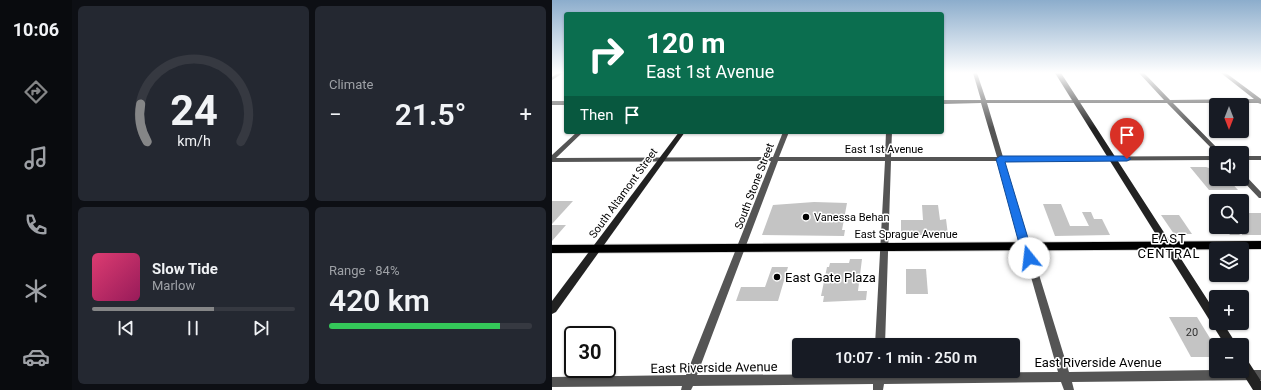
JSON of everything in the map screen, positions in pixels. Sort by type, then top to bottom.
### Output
[{"type":"main road","name":"East Sprague Avenue","points":[[552,249],[1261,245]]},
{"type":"street","points":[[980,91],[1069,390]]},
{"type":"street","points":[[1069,91],[1209,311]]},
{"type":"street","points":[[1159,91],[1212,146]]},
{"type":"street","points":[[1248,91],[1261,101]]},
{"type":"street","points":[[944,102],[1261,101]]},
{"type":"street","points":[[552,103],[564,103]]},
{"type":"street","points":[[552,159],[578,134]]},
{"type":"street","name":"South Altamont Street","points":[[552,309],[681,134]]},
{"type":"street","name":"South Stone Street","points":[[688,386],[785,134]]},
{"type":"street","points":[[880,338],[889,134]]},
{"type":"street","name":"East 1st Avenue","points":[[552,159],[776,160],[1209,158]]},
{"type":"street","points":[[1249,158],[1261,158]]},
{"type":"street","points":[[1249,183],[1261,196]]},
{"type":"street","points":[[1256,375],[1260,390]]},
{"type":"street","name":"East Riverside Avenue","points":[[1020,376],[1256,375]]},
{"type":"street","name":"East Riverside Avenue","points":[[552,382],[688,386],[827,378]]},
{"type":"street","points":[[878,390],[879,378]]},
{"type":"building","points":[[1190,167],[1209,168],[1209,186],[1234,186],[1238,190],[1209,190]]},
{"type":"building","points":[[552,201],[573,201],[552,224]]},
{"type":"building","name":"Vanessa Behan","points":[[814,202],[847,203],[842,230],[845,230],[844,236],[762,235],[773,205]]},
{"type":"building","points":[[1043,204],[1061,204],[1070,226],[1089,226],[1082,212],[1091,212],[1094,219],[1102,219],[1110,235],[1055,236]]},
{"type":"building","points":[[922,205],[938,205],[940,220],[946,219],[948,235],[901,235],[901,220],[923,220]]},
{"type":"building","points":[[1249,213],[1261,213],[1261,235],[1242,235],[1249,234]]},
{"type":"building","points":[[1161,215],[1179,215],[1192,234],[1174,234]]},
{"type":"building","points":[[552,225],[566,225],[552,241]]},
{"type":"building","points":[[850,259],[862,259],[858,291],[867,291],[866,300],[823,302],[824,296],[821,296],[827,267],[829,267],[830,263],[849,263]]},
{"type":"building","name":"East Gate Plaza","points":[[772,267],[788,267],[778,301],[736,301],[741,287],[765,287]]},
{"type":"building","points":[[906,269],[926,269],[928,294],[906,294]]},
{"type":"building","points":[[1169,317],[1197,317],[1210,338],[1209,357],[1191,357]]},
{"type":"place","name":"Vanessa Behan","points":[[806,217]]},
{"type":"place","name":"East Gate Plaza","points":[[777,277]]},
{"type":"district","name":"EAST CENTRAL","points":[[1169,246]]},
{"type":"route","points":[[1029,258],[1000,159],[1127,159]]}]
